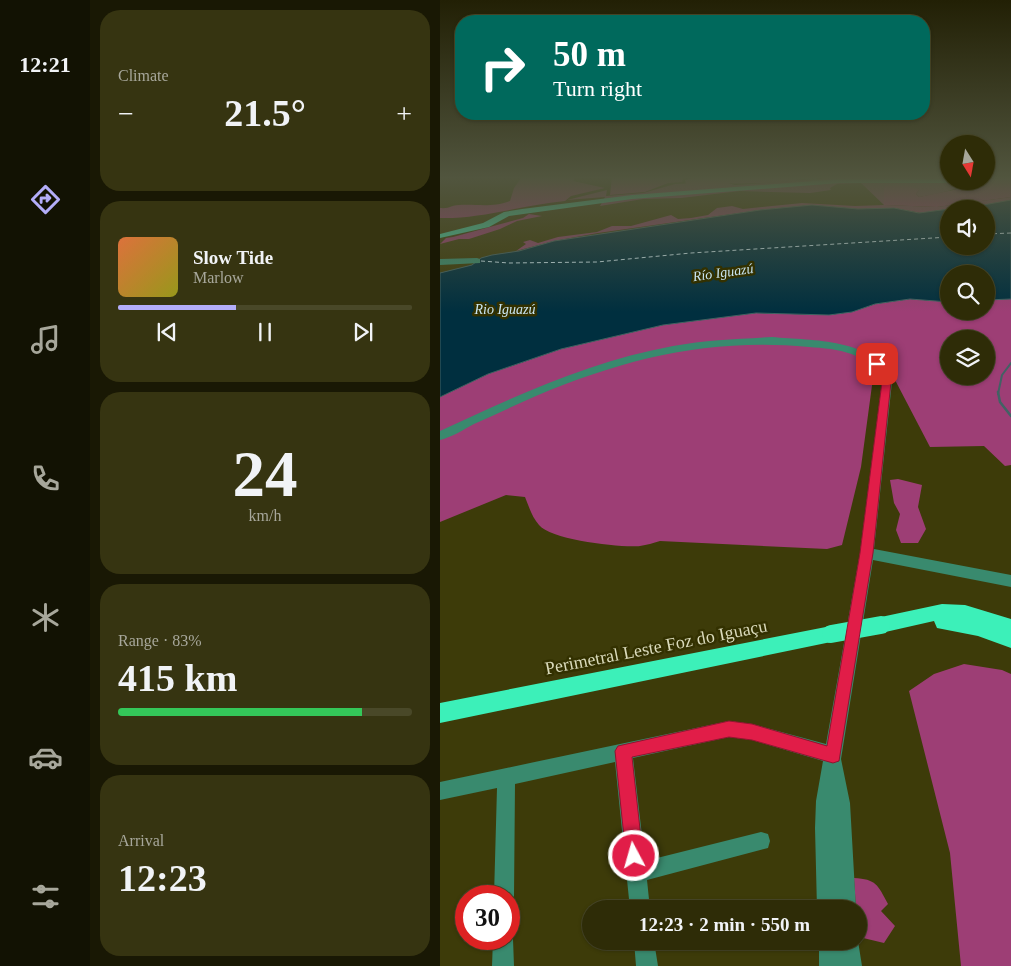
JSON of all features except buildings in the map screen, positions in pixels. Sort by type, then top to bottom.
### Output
[{"type":"highway","name":"Perimetral Leste Foz do Iguaçu","points":[[440,713],[942,612],[965,614],[1011,627]]},
{"type":"highway","points":[[912,618],[928,622],[953,622],[984,629],[1011,640]]},
{"type":"main road","points":[[440,236],[491,222]]},
{"type":"street","points":[[440,262],[477,261]]},
{"type":"street","points":[[440,436],[521,397],[578,374],[628,359],[707,343],[780,341],[849,348],[877,364],[884,373],[886,382],[867,553],[827,785],[824,828],[828,900]]},
{"type":"street","points":[[867,553],[1011,581]]},
{"type":"street","points":[[440,791],[729,729],[752,732],[833,755]]},
{"type":"street","points":[[623,751],[639,900]]},
{"type":"street","points":[[833,755],[841,803],[846,900]]},
{"type":"street","points":[[504,885],[506,777]]},
{"type":"street","points":[[636,873],[761,841]]},
{"type":"street","points":[[503,966],[504,950]]},
{"type":"street","points":[[645,950],[646,966]]},
{"type":"street","points":[[829,950],[830,966]]},
{"type":"street","points":[[849,950],[851,966]]},
{"type":"shaded area","points":[[508,222],[515,222],[469,239],[459,239],[440,244],[446,238]]},
{"type":"shaded area","points":[[645,222],[675,222],[554,241],[516,251],[526,244],[523,242],[530,240],[538,243],[558,237],[597,232],[612,226],[631,226]]},
{"type":"shaded area","points":[[910,299],[940,301],[940,320],[995,320],[995,300],[1011,299],[1011,465],[1005,466],[984,446],[930,447],[894,378],[873,378],[861,467],[842,545],[827,549],[660,541],[643,546],[587,542],[557,535],[546,530],[534,519],[525,497],[506,495],[440,522],[440,397],[488,374],[561,349],[663,325],[756,313],[829,315],[852,312],[875,304]]},
{"type":"shaded area","points":[[898,479],[922,485],[918,507],[926,529],[918,543],[901,543],[896,530],[900,514],[894,503],[890,480]]},
{"type":"shaded area","points":[[964,664],[1002,670],[1011,674],[1011,966],[961,966],[950,853],[909,691],[934,674]]},
{"type":"shaded area","points":[[854,878],[876,884],[882,892],[888,904],[881,911],[895,926],[884,943],[867,939],[867,900],[855,900]]},
{"type":"water","name":"Rio Iguazú","points":[[680,222],[940,222],[940,255],[995,255],[995,222],[1011,222],[1011,299],[995,300],[995,265],[940,265],[940,301],[910,299],[875,304],[852,312],[829,315],[756,313],[663,325],[561,349],[488,374],[440,397],[440,273],[472,265],[481,258],[519,251],[554,241]]},
{"type":"waterway","points":[[998,393],[1002,375],[1011,363]]},
{"type":"waterway","points":[[998,393],[1000,402],[1011,416]]},
{"type":"ferry route","points":[[995,234],[1011,233]]},
{"type":"ferry route","points":[[481,261],[509,263],[597,262],[691,253],[940,238]]},
{"type":"route","points":[[634,856],[623,751],[729,729],[752,732],[833,755],[867,553],[886,382],[884,373],[877,364]]},
{"type":"water label","name":"Río Iguazú","points":[[723,272]]}]
